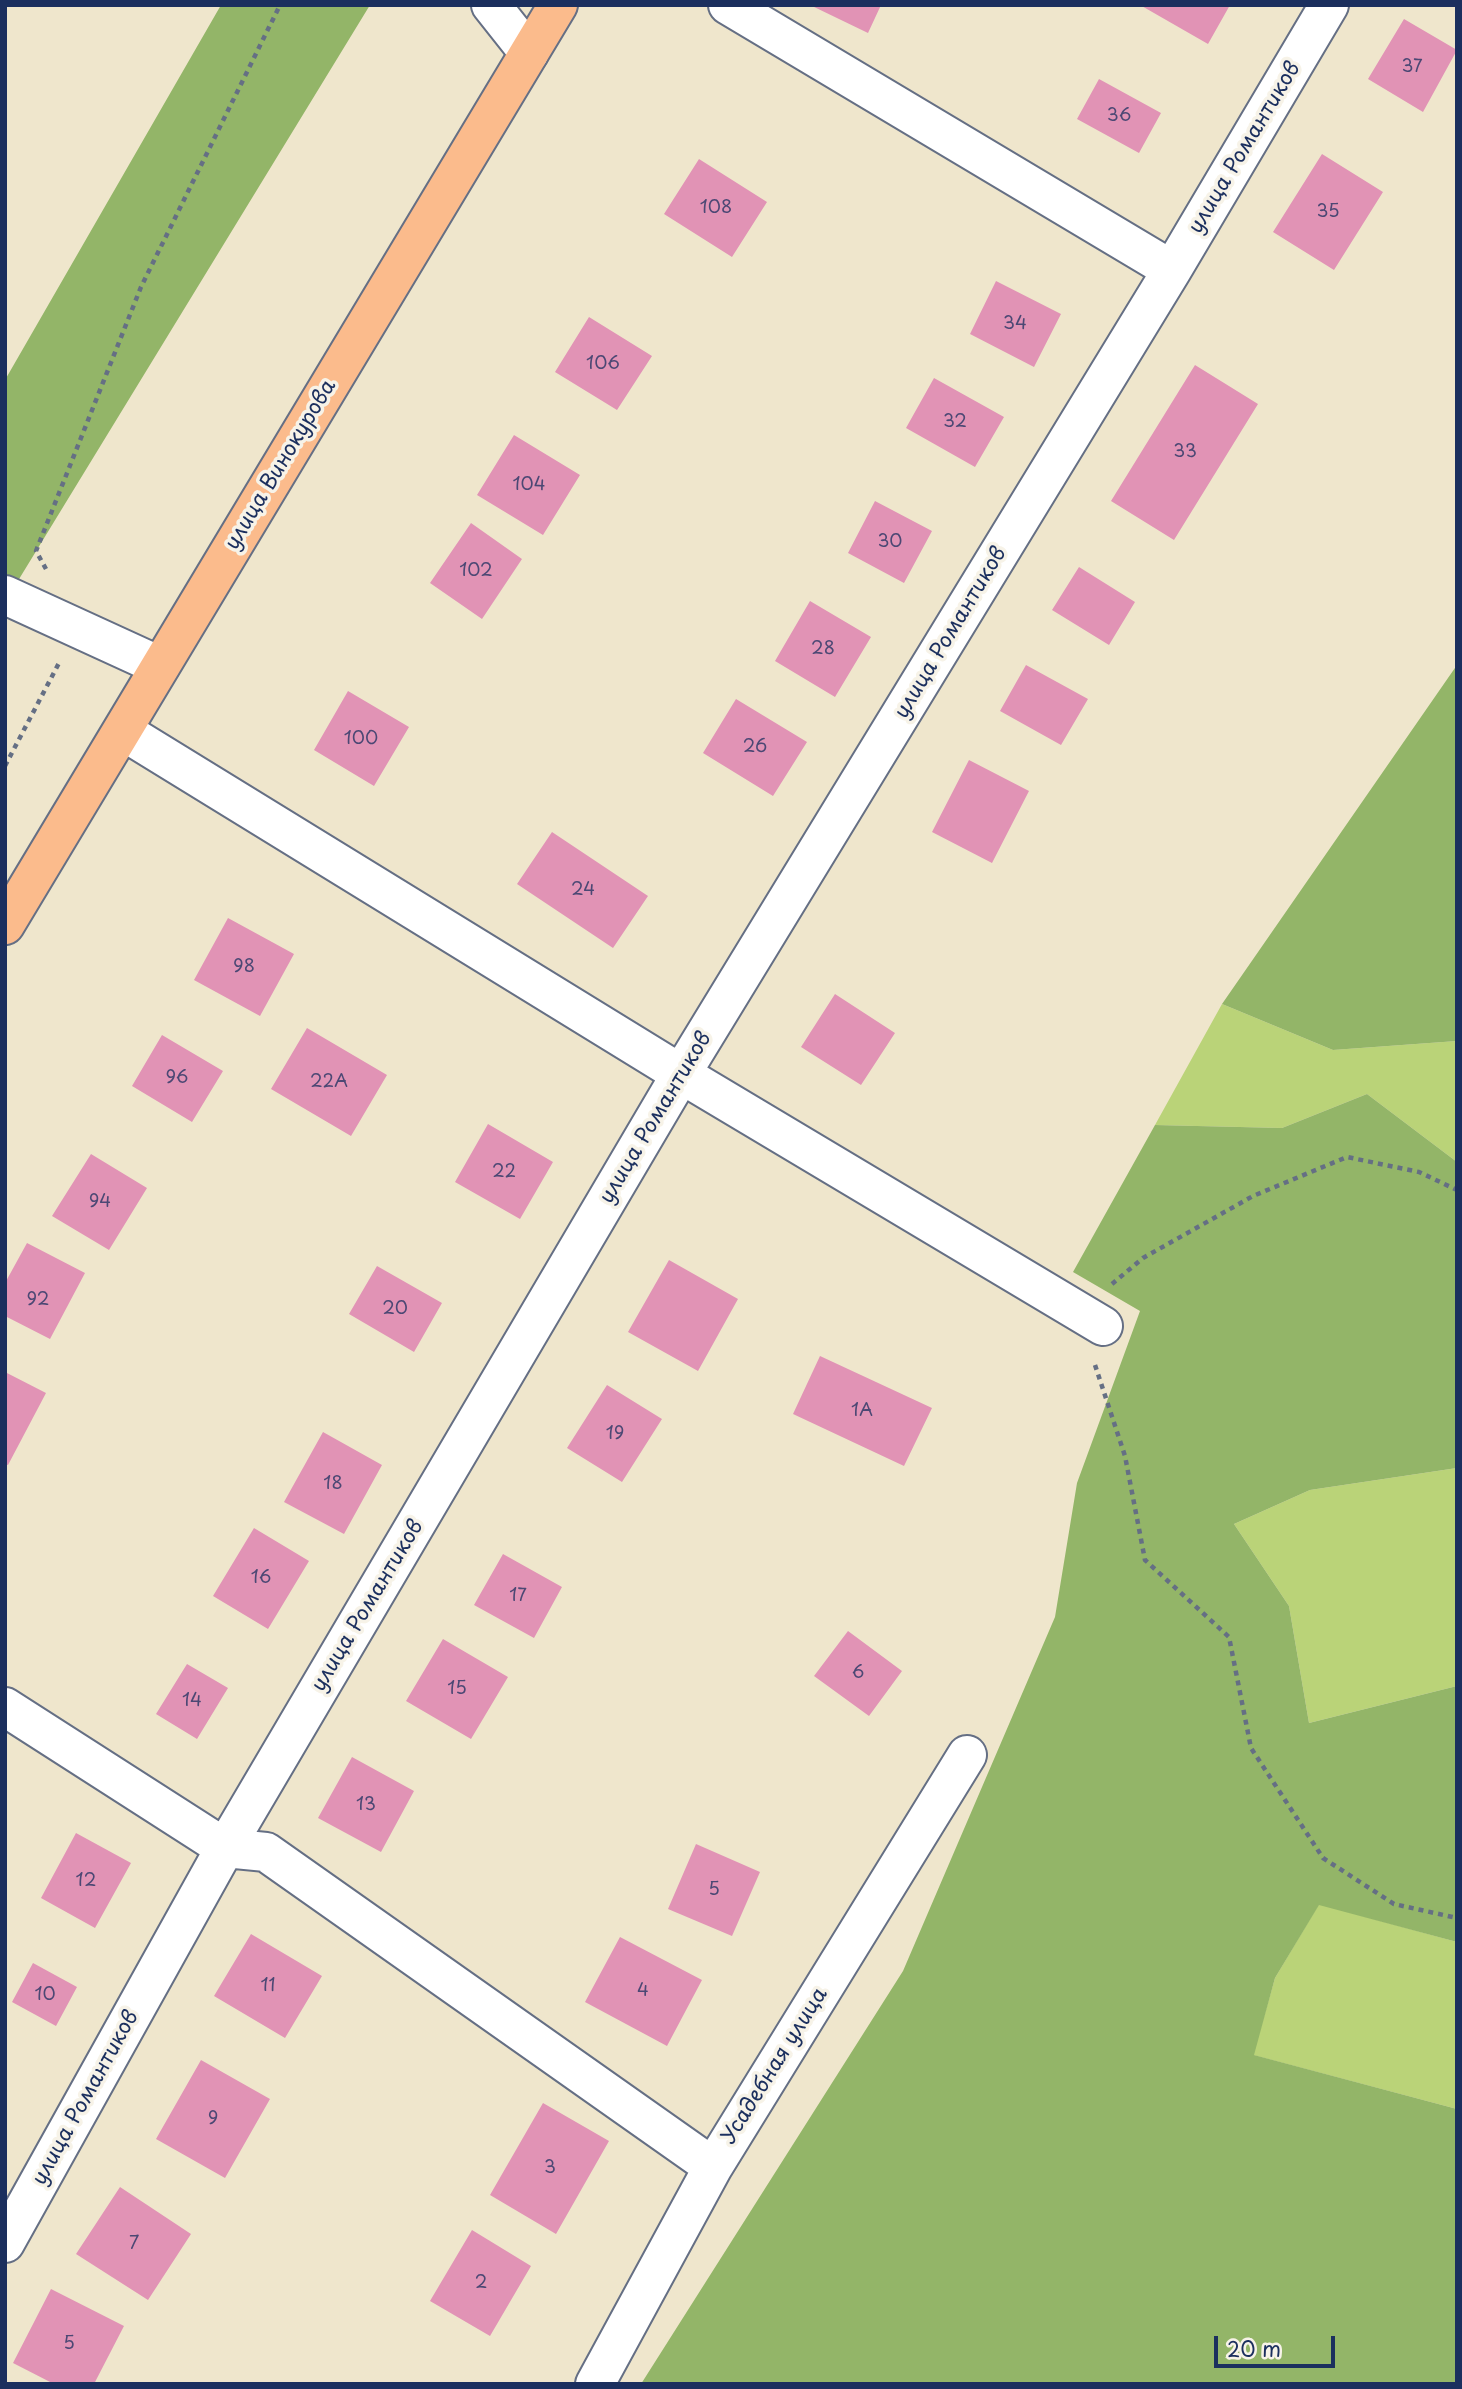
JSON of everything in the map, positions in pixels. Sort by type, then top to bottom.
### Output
[{"type":"main road","name":"улица Винокурова","points":[[5,925],[558,5]]},
{"type":"street","points":[[491,5],[529,53]]},
{"type":"street","points":[[728,5],[1172,270]]},
{"type":"street","name":"улица Романтиков","points":[[5,2243],[225,1847],[681,1074],[1172,270],[1329,5]]},
{"type":"street","points":[[5,594],[160,666]]},
{"type":"street","points":[[123,730],[681,1074],[1090,1319]]},
{"type":"street","points":[[5,1707],[225,1847],[267,1852],[713,2167]]},
{"type":"street","name":"Усадебная улица","points":[[595,2384],[713,2167],[967,1755]]},
{"type":"path","points":[[48,573],[36,551],[141,287],[280,5]]},
{"type":"path","points":[[5,766],[78,628]]},
{"type":"path","points":[[1457,1190],[1419,1172],[1348,1157],[1252,1196],[1143,1258],[1090,1319],[1125,1456],[1145,1560],[1229,1637],[1251,1748],[1323,1858],[1394,1905],[1457,1918]]},
{"type":"green space","points":[[221,5],[370,5],[5,602],[5,380]]},
{"type":"green space","points":[[1457,665],[1457,1041],[1333,1050],[1222,1004]]},
{"type":"green space","points":[[1222,1004],[1333,1050],[1457,1041],[1457,1162],[1367,1094],[1282,1128],[1155,1125]]},
{"type":"green space","points":[[1367,1094],[1457,1162],[1457,1468],[1310,1490],[1234,1524],[1289,1606],[1309,1723],[1457,1686],[1457,1942],[1319,1905],[1275,1978],[1254,2055],[1457,2109],[1457,2384],[641,2384],[903,1971],[1055,1617],[1077,1483],[1140,1311],[1073,1272],[1155,1125],[1282,1128]]},
{"type":"green space","points":[[1457,1468],[1457,1686],[1309,1723],[1289,1606],[1234,1524],[1310,1490]]},
{"type":"green space","points":[[1319,1904],[1457,1942],[1457,2109],[1253,2055],[1275,1978]]},
{"type":"building","points":[[810,5],[881,5],[868,33]]},
{"type":"building","points":[[1140,5],[1230,5],[1208,44]]},
{"type":"building","points":[[1404,19],[1457,50],[1423,112],[1368,79]]},
{"type":"building","points":[[1099,79],[1161,113],[1139,153],[1077,119]]},
{"type":"building","points":[[1322,154],[1383,192],[1334,270],[1273,232]]},
{"type":"building","points":[[699,159],[767,202],[732,257],[664,214]]},
{"type":"building","points":[[996,281],[1061,314],[1034,367],[970,334]]},
{"type":"building","points":[[589,317],[652,356],[617,410],[555,372]]},
{"type":"building","points":[[1195,365],[1258,404],[1174,540],[1111,501]]},
{"type":"building","points":[[934,378],[1004,417],[975,467],[906,428]]},
{"type":"building","points":[[514,435],[580,475],[543,535],[477,495]]},
{"type":"building","points":[[875,501],[932,531],[904,583],[848,553]]},
{"type":"building","points":[[471,523],[522,559],[482,619],[430,583]]},
{"type":"building","points":[[1079,567],[1135,602],[1109,645],[1052,610]]},
{"type":"building","points":[[810,601],[871,637],[835,697],[775,661]]},
{"type":"building","points":[[1026,665],[1088,699],[1061,745],[1000,711]]},
{"type":"building","points":[[348,691],[409,727],[374,786],[314,750]]},
{"type":"building","points":[[736,699],[807,742],[773,796],[703,753]]},
{"type":"building","points":[[969,760],[1029,791],[992,863],[932,832]]},
{"type":"building","points":[[552,832],[648,896],[613,948],[517,884]]},
{"type":"building","points":[[228,918],[294,954],[260,1016],[194,980]]},
{"type":"building","points":[[835,994],[895,1033],[861,1085],[801,1047]]},
{"type":"building","points":[[307,1028],[387,1075],[351,1136],[271,1089]]},
{"type":"building","points":[[162,1035],[223,1071],[192,1122],[132,1086]]},
{"type":"building","points":[[488,1124],[553,1162],[520,1219],[455,1182]]},
{"type":"building","points":[[91,1154],[147,1188],[109,1250],[52,1216]]},
{"type":"building","points":[[27,1243],[85,1273],[50,1339],[5,1316],[5,1283]]},
{"type":"building","points":[[669,1260],[738,1299],[698,1371],[628,1332]]},
{"type":"building","points":[[377,1266],[442,1303],[414,1352],[349,1314]]},
{"type":"building","points":[[820,1356],[932,1408],[904,1466],[793,1414]]},
{"type":"building","points":[[5,1372],[46,1393],[8,1465],[5,1464]]},
{"type":"building","points":[[607,1385],[662,1419],[622,1482],[567,1448]]},
{"type":"building","points":[[323,1432],[382,1465],[344,1534],[284,1502]]},
{"type":"building","points":[[254,1528],[309,1561],[268,1629],[213,1596]]},
{"type":"building","points":[[503,1554],[562,1587],[534,1638],[474,1605]]},
{"type":"building","points":[[848,1631],[902,1671],[869,1716],[814,1676]]},
{"type":"building","points":[[443,1639],[508,1677],[471,1739],[406,1701]]},
{"type":"building","points":[[187,1664],[228,1688],[197,1739],[156,1714]]},
{"type":"building","points":[[352,1757],[414,1791],[381,1852],[318,1818]]},
{"type":"building","points":[[76,1833],[131,1863],[95,1928],[41,1898]]},
{"type":"building","points":[[696,1844],[760,1872],[732,1936],[668,1909]]},
{"type":"building","points":[[251,1934],[322,1976],[285,2038],[214,1996]]},
{"type":"building","points":[[620,1937],[702,1980],[667,2046],[585,2002]]},
{"type":"building","points":[[33,1963],[77,1987],[56,2026],[12,2002]]},
{"type":"building","points":[[201,2060],[270,2099],[225,2178],[156,2139]]},
{"type":"building","points":[[543,2103],[609,2141],[556,2234],[490,2195]]},
{"type":"building","points":[[120,2187],[191,2234],[148,2300],[76,2254]]},
{"type":"building","points":[[472,2230],[531,2266],[490,2336],[430,2301]]},
{"type":"building","points":[[51,2289],[124,2326],[94,2384],[54,2384],[13,2363]]}]
